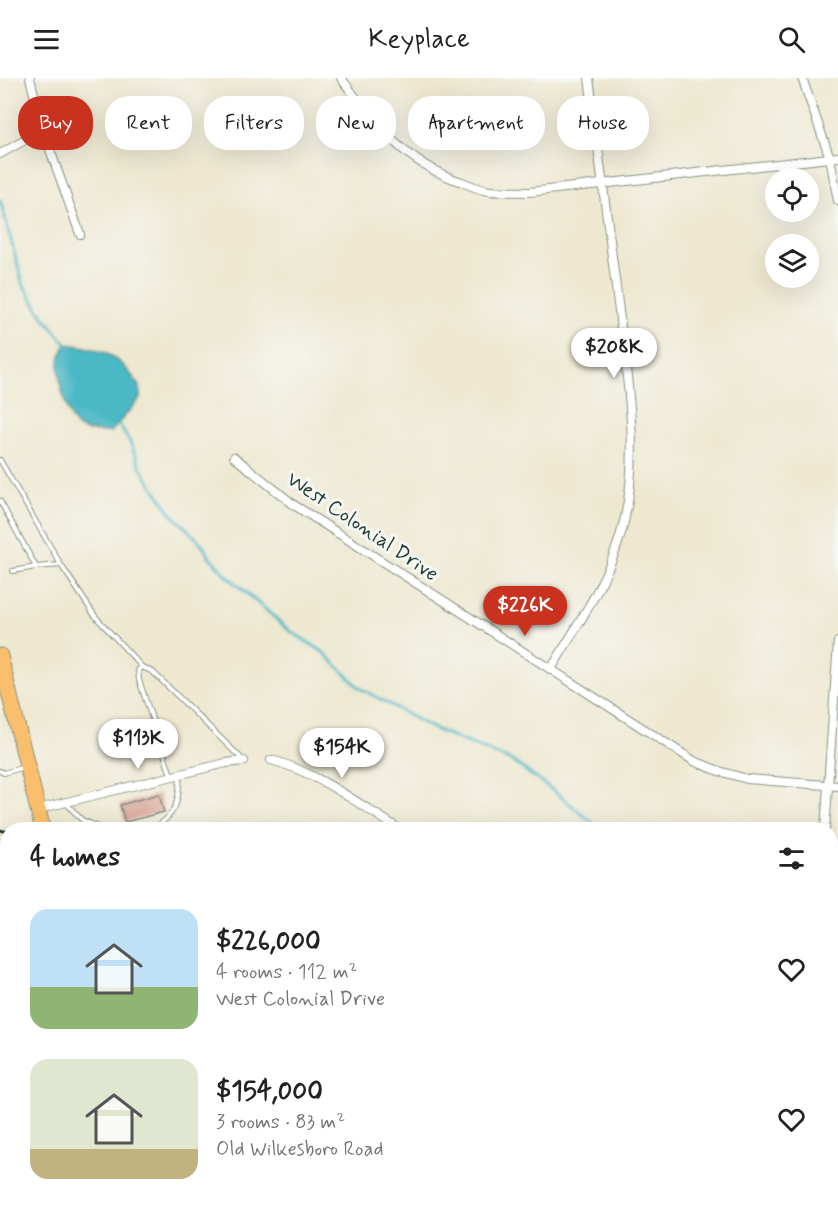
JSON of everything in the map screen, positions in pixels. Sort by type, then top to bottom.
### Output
[{"type":"highway","points":[[1,662],[41,822]]},
{"type":"street","points":[[30,78],[34,96]]},
{"type":"street","points":[[341,78],[369,116],[395,144],[416,161],[437,174],[484,190],[530,192],[834,158]]},
{"type":"street","points":[[552,669],[606,578],[623,527],[632,474],[633,444],[589,78]]},
{"type":"street","points":[[802,78],[834,158],[838,201]]},
{"type":"street","points":[[0,154],[18,144]]},
{"type":"street","points":[[50,150],[80,234]]},
{"type":"street","name":"West Colonial Drive","points":[[234,457],[294,505],[694,761],[747,779],[838,786]]},
{"type":"street","points":[[826,822],[838,642]]},
{"type":"street","points":[[271,760],[287,764],[308,775],[387,822]]},
{"type":"street","points":[[38,809],[226,763],[244,761]]},
{"type":"lane","points":[[0,460],[61,565],[95,616],[142,667],[153,672],[244,761]]},
{"type":"lane","points":[[0,501],[36,567]]},
{"type":"lane","points":[[13,572],[61,565]]},
{"type":"lane","points":[[142,667],[138,670],[139,680],[175,775],[178,800],[174,810],[162,822]]},
{"type":"lane","points":[[0,771],[27,766]]},
{"type":"lane","points":[[65,802],[87,822]]},
{"type":"water","points":[[66,344],[104,352],[119,361],[138,384],[140,398],[111,432],[82,430],[71,417],[61,387],[59,368]]},
{"type":"building","points":[[159,794],[164,812],[125,822],[120,805]]},
{"type":"waterway","points":[[0,200],[23,284],[43,316],[68,346]]},
{"type":"waterway","points":[[117,422],[130,442],[142,470],[171,513],[202,544],[209,556],[228,577],[290,631],[322,651],[360,688],[432,728],[512,761],[591,822]]}]
